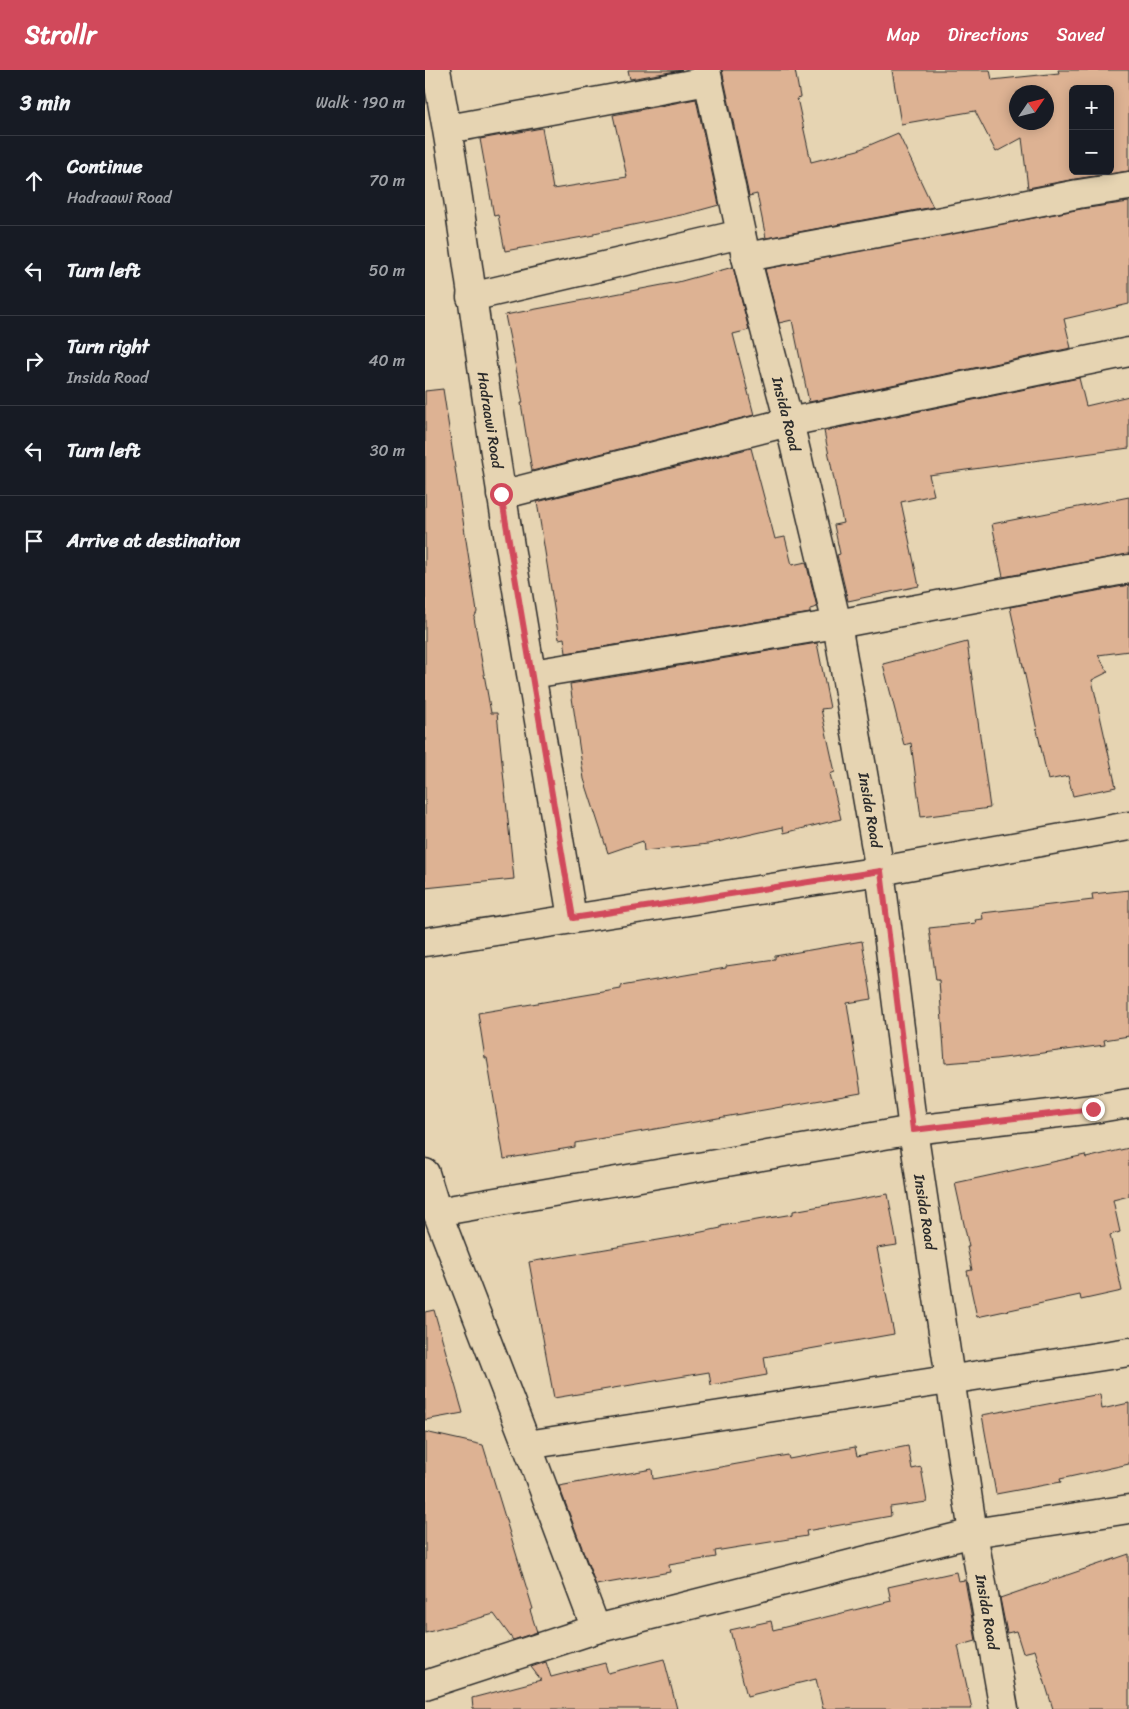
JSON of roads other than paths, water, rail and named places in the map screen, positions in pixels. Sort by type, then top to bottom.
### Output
[{"type":"street","name":"Hadraawi Road","points":[[436,70],[448,129],[501,494],[573,918]]},
{"type":"street","points":[[448,129],[707,75]]},
{"type":"street","name":"Insida Road","points":[[707,75],[744,245],[789,422],[837,624],[881,871],[913,1130],[973,1533],[1004,1709]]},
{"type":"street","points":[[471,297],[744,245],[931,223],[1078,194],[1129,186]]},
{"type":"street","points":[[501,494],[789,422],[1129,352]]},
{"type":"street","points":[[532,674],[837,624],[1129,569]]},
{"type":"street","points":[[425,942],[881,871],[1129,826]]},
{"type":"street","points":[[437,1212],[913,1130],[1129,1103]]},
{"type":"street","points":[[425,1173],[437,1212],[527,1445],[595,1629]]},
{"type":"street","points":[[527,1445],[1129,1352]]},
{"type":"street","points":[[425,1685],[595,1629],[973,1533],[1129,1509]]}]
